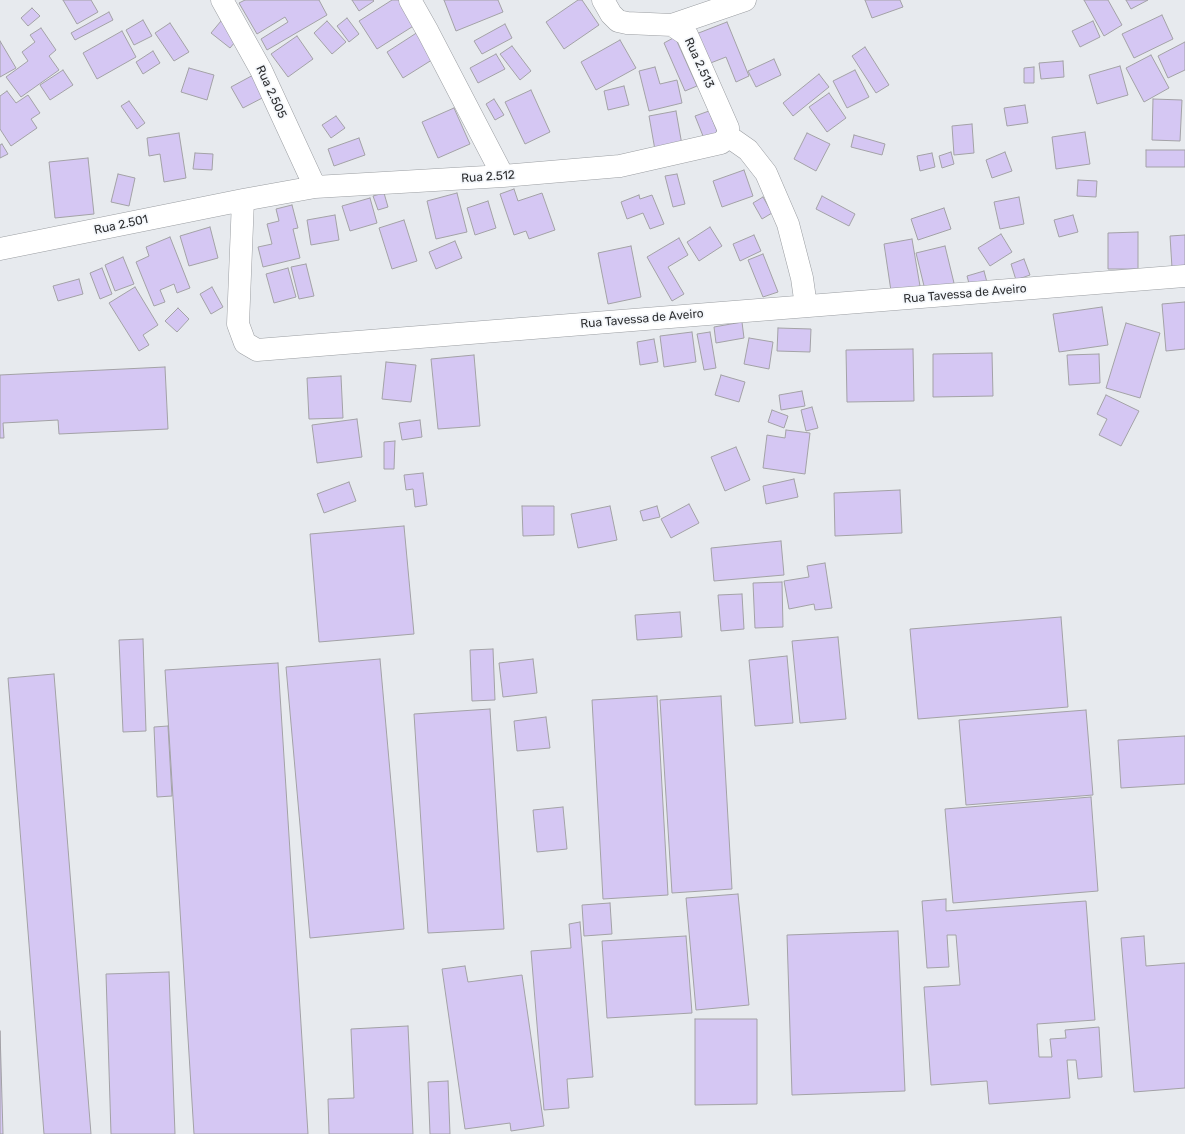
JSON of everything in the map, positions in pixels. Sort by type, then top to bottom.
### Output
[{"type":"street","name":"Rua 2.505","points":[[222,0],[261,70],[315,187]]},
{"type":"street","points":[[410,0],[502,176]]},
{"type":"street","points":[[603,0],[611,14],[618,21],[627,23],[672,25],[746,0]]},
{"type":"street","name":"Rua 2.513","points":[[672,25],[687,35],[728,128],[728,136]]},
{"type":"street","name":"Rua 2.512","points":[[243,200],[315,187],[502,176],[620,166],[721,143],[728,136]]},
{"type":"street","points":[[728,136],[748,150],[766,173],[788,224],[802,278],[806,306]]},
{"type":"street","name":"Rua Tavessa de Aveiro","points":[[243,200],[238,324],[245,344],[257,350],[1185,276]]},
{"type":"street","name":"Rua 2.501","points":[[0,249],[243,200]]},
{"type":"building","points":[[63,0],[91,0],[98,12],[77,24]]},
{"type":"building","points":[[245,0],[319,0],[327,15],[267,50],[261,39],[288,22],[285,17],[257,34],[239,3]]},
{"type":"building","points":[[352,0],[373,0],[374,1],[359,11]]},
{"type":"building","points":[[392,0],[399,0],[415,25],[377,49],[359,21]]},
{"type":"building","points":[[444,0],[498,0],[503,12],[456,31]]},
{"type":"building","points":[[578,0],[582,0],[599,25],[564,49],[546,22]]},
{"type":"building","points":[[865,0],[900,0],[903,7],[872,18]]},
{"type":"building","points":[[1084,0],[1108,0],[1122,25],[1104,36]]},
{"type":"building","points":[[1126,0],[1148,0],[1131,9]]},
{"type":"building","points":[[32,8],[40,16],[28,26],[21,18]]},
{"type":"building","points":[[109,12],[113,20],[75,40],[71,33]]},
{"type":"building","points":[[1162,15],[1173,39],[1134,58],[1122,34]]},
{"type":"building","points":[[347,18],[359,34],[349,42],[337,26]]},
{"type":"building","points":[[143,20],[152,36],[134,45],[126,30]]},
{"type":"building","points":[[221,21],[240,36],[230,48],[211,33]]},
{"type":"building","points":[[327,21],[346,42],[332,54],[314,33]]},
{"type":"building","points":[[1093,21],[1100,37],[1080,47],[1072,31]]},
{"type":"building","points":[[727,22],[749,76],[736,82],[726,57],[708,64],[696,34]]},
{"type":"building","points":[[170,23],[189,52],[174,61],[155,33]]},
{"type":"building","points":[[505,24],[512,38],[482,54],[474,41]]},
{"type":"building","points":[[41,28],[56,50],[49,56],[59,70],[21,97],[6,77],[28,61],[22,52],[35,42],[30,35]]},
{"type":"building","points":[[122,31],[136,57],[97,79],[83,53]]},
{"type":"building","points":[[418,32],[435,58],[403,78],[387,52]]},
{"type":"building","points":[[297,36],[313,59],[288,77],[271,54]]},
{"type":"building","points":[[675,37],[697,86],[685,91],[664,43]]},
{"type":"building","points":[[620,40],[636,68],[596,90],[581,62]]},
{"type":"building","points":[[0,41],[16,68],[0,77]]},
{"type":"building","points":[[1185,42],[1185,70],[1168,78],[1158,56]]},
{"type":"building","points":[[512,46],[531,71],[520,80],[500,54]]},
{"type":"building","points":[[865,47],[889,85],[876,93],[852,56]]},
{"type":"building","points":[[153,51],[160,63],[143,74],[136,62]]},
{"type":"building","points":[[496,54],[505,69],[478,83],[470,68]]},
{"type":"building","points":[[1151,55],[1169,88],[1144,102],[1126,68]]},
{"type":"building","points":[[774,59],[781,75],[756,87],[748,71]]},
{"type":"building","points":[[1063,61],[1064,77],[1041,79],[1039,63]]},
{"type":"building","points":[[1120,66],[1128,95],[1097,104],[1089,75]]},
{"type":"building","points":[[655,67],[660,84],[677,80],[682,103],[649,111],[639,71]]},
{"type":"building","points":[[1034,67],[1034,83],[1024,83],[1024,68]]},
{"type":"building","points":[[189,68],[214,75],[207,100],[181,92]]},
{"type":"building","points":[[63,70],[73,85],[50,100],[40,85]]},
{"type":"building","points":[[855,70],[869,97],[847,108],[833,81]]},
{"type":"building","points":[[257,73],[268,95],[243,108],[231,87]]},
{"type":"building","points":[[819,74],[829,87],[793,116],[783,103]]},
{"type":"building","points":[[624,86],[629,105],[608,110],[604,91]]},
{"type":"building","points":[[531,90],[550,132],[525,144],[505,102]]},
{"type":"building","points":[[7,91],[16,103],[28,95],[40,113],[31,119],[37,128],[11,146],[0,129],[0,96]]},
{"type":"building","points":[[829,93],[846,118],[827,132],[809,107]]},
{"type":"building","points":[[494,99],[504,115],[495,120],[486,104]]},
{"type":"building","points":[[1153,99],[1182,100],[1180,141],[1152,140]]},
{"type":"building","points":[[129,101],[145,123],[137,129],[121,106]]},
{"type":"building","points":[[1025,105],[1028,123],[1007,126],[1004,108]]},
{"type":"building","points":[[454,108],[470,144],[438,158],[422,122]]},
{"type":"building","points":[[676,111],[682,145],[655,150],[649,116]]},
{"type":"building","points":[[709,111],[719,136],[705,141],[695,116]]},
{"type":"building","points":[[336,116],[345,128],[331,138],[322,125]]},
{"type":"building","points":[[972,124],[974,153],[954,155],[952,126]]},
{"type":"building","points":[[1085,132],[1090,164],[1056,169],[1052,137]]},
{"type":"building","points":[[179,133],[186,178],[164,182],[160,154],[149,156],[147,138]]},
{"type":"building","points":[[807,133],[830,144],[816,171],[794,159]]},
{"type":"building","points":[[854,135],[885,144],[882,155],[851,147]]},
{"type":"building","points":[[359,138],[365,155],[334,166],[328,149]]},
{"type":"building","points":[[2,144],[8,154],[0,158],[0,145]]},
{"type":"building","points":[[1146,150],[1185,150],[1185,167],[1146,167]]},
{"type":"building","points":[[951,152],[954,164],[942,168],[939,156]]},
{"type":"building","points":[[1005,152],[1012,171],[992,178],[986,160]]},
{"type":"building","points":[[195,153],[213,154],[212,170],[193,169]]},
{"type":"building","points":[[932,153],[935,167],[920,171],[917,156]]},
{"type":"building","points":[[88,158],[94,214],[55,218],[49,162]]},
{"type":"building","points":[[744,170],[753,196],[722,207],[713,181]]},
{"type":"building","points":[[118,174],[135,178],[129,206],[111,202]]},
{"type":"building","points":[[677,174],[685,204],[673,207],[665,176]]},
{"type":"building","points":[[1078,180],[1097,181],[1096,197],[1077,196]]},
{"type":"building","points":[[514,189],[518,201],[542,193],[555,230],[529,239],[526,231],[514,235],[500,194]]},
{"type":"building","points":[[384,193],[388,207],[378,210],[373,196]]},
{"type":"building","points":[[457,193],[467,232],[436,239],[427,201]]},
{"type":"building","points":[[639,195],[640,199],[652,195],[664,224],[650,229],[643,213],[627,219],[621,202]]},
{"type":"building","points":[[822,196],[855,214],[849,226],[816,209]]},
{"type":"building","points":[[763,197],[772,213],[762,219],[753,203]]},
{"type":"building","points":[[1019,197],[1024,224],[1000,229],[994,202]]},
{"type":"building","points":[[370,198],[377,223],[350,231],[342,206]]},
{"type":"building","points":[[488,201],[496,228],[475,235],[467,208]]},
{"type":"building","points":[[292,205],[298,228],[293,229],[300,258],[263,267],[258,247],[272,244],[267,224],[279,221],[276,209]]},
{"type":"building","points":[[944,208],[951,229],[918,240],[911,219]]},
{"type":"building","points":[[335,215],[339,240],[311,245],[307,220]]},
{"type":"building","points":[[1073,215],[1078,232],[1059,237],[1054,220]]},
{"type":"building","points":[[404,220],[417,261],[392,269],[379,228]]},
{"type":"building","points":[[210,227],[218,258],[189,266],[180,236]]},
{"type":"building","points":[[710,227],[722,246],[699,261],[687,242]]},
{"type":"building","points":[[1138,232],[1138,269],[1108,269],[1108,233]]},
{"type":"building","points":[[1001,234],[1012,252],[990,266],[978,248]]},
{"type":"building","points":[[754,235],[761,251],[740,261],[733,244]]},
{"type":"building","points":[[1185,235],[1185,268],[1172,268],[1170,236]]},
{"type":"building","points":[[170,237],[190,288],[177,293],[174,284],[160,290],[165,302],[154,306],[136,262],[149,256],[146,247]]},
{"type":"building","points":[[679,238],[688,255],[668,267],[684,294],[672,301],[647,257]]},
{"type":"building","points":[[912,239],[920,286],[891,291],[884,244]]},
{"type":"building","points":[[455,241],[462,258],[436,269],[429,252]]},
{"type":"building","points":[[631,246],[641,297],[608,304],[598,253]]},
{"type":"building","points":[[945,246],[954,283],[925,290],[916,253]]},
{"type":"building","points":[[763,254],[778,292],[763,297],[748,260]]},
{"type":"building","points":[[123,257],[134,284],[115,291],[105,265]]},
{"type":"building","points":[[1024,259],[1030,275],[1016,280],[1011,264]]},
{"type":"building","points":[[306,264],[314,296],[299,299],[291,267]]},
{"type":"building","points":[[102,268],[112,294],[100,299],[90,273]]},
{"type":"building","points":[[288,268],[296,297],[274,303],[266,274]]},
{"type":"building","points":[[984,271],[988,286],[971,291],[967,276]]},
{"type":"building","points":[[79,279],[83,294],[58,301],[53,286]]},
{"type":"building","points":[[135,287],[158,325],[143,335],[149,345],[139,351],[109,303]]},
{"type":"building","points":[[212,287],[223,307],[211,314],[200,294]]},
{"type":"building","points":[[1185,302],[1185,349],[1166,351],[1162,304]]},
{"type":"building","points":[[1102,307],[1108,345],[1059,352],[1053,314]]},
{"type":"building","points":[[178,308],[189,319],[177,332],[165,321]]},
{"type":"building","points":[[742,322],[744,338],[716,343],[714,327]]},
{"type":"building","points":[[1126,323],[1160,333],[1140,398],[1106,388]]},
{"type":"building","points":[[778,328],[811,329],[810,352],[777,351]]},
{"type":"building","points":[[692,332],[696,362],[664,367],[660,336]]},
{"type":"building","points":[[710,332],[716,368],[704,370],[697,334]]},
{"type":"building","points":[[749,338],[773,342],[769,369],[744,364]]},
{"type":"building","points":[[654,339],[658,362],[640,365],[637,342]]},
{"type":"building","points":[[913,349],[914,401],[847,402],[846,350]]},
{"type":"building","points":[[992,353],[993,396],[933,397],[933,354]]},
{"type":"building","points":[[1099,354],[1100,383],[1069,385],[1067,355]]},
{"type":"building","points":[[474,355],[480,426],[438,429],[431,359]]},
{"type":"building","points":[[386,362],[416,365],[411,402],[382,399]]},
{"type":"building","points":[[165,367],[168,429],[59,434],[58,420],[3,423],[4,438],[0,438],[0,375]]},
{"type":"building","points":[[721,375],[745,382],[739,402],[715,395]]},
{"type":"building","points":[[341,376],[343,418],[309,419],[307,378]]},
{"type":"building","points":[[802,391],[805,406],[781,410],[779,395]]},
{"type":"building","points":[[1106,395],[1139,411],[1121,446],[1099,435],[1107,419],[1097,414]]},
{"type":"building","points":[[812,407],[818,428],[806,431],[801,410]]},
{"type":"building","points":[[772,410],[788,416],[784,428],[768,422]]},
{"type":"building","points":[[357,419],[362,457],[317,463],[312,425]]},
{"type":"building","points":[[420,420],[422,437],[402,440],[399,423]]},
{"type":"building","points":[[786,430],[810,433],[805,474],[763,468],[767,435],[785,438]]},
{"type":"building","points":[[395,441],[394,469],[384,469],[384,442]]},
{"type":"building","points":[[736,447],[750,480],[725,491],[711,457]]},
{"type":"building","points":[[423,473],[427,505],[415,507],[413,489],[406,490],[404,475]]},
{"type":"building","points":[[794,479],[798,497],[766,504],[763,486]]},
{"type":"building","points":[[349,482],[356,501],[324,513],[317,494]]},
{"type":"building","points":[[900,490],[902,533],[835,536],[834,493]]},
{"type":"building","points":[[689,504],[699,523],[671,538],[661,519]]},
{"type":"building","points":[[522,506],[554,506],[554,535],[523,536]]},
{"type":"building","points":[[610,506],[617,540],[578,548],[571,514]]},
{"type":"building","points":[[657,506],[660,517],[643,521],[640,511]]},
{"type":"building","points":[[404,526],[414,634],[319,642],[310,534]]},
{"type":"building","points":[[781,541],[784,575],[714,581],[711,548]]},
{"type":"building","points":[[825,563],[832,608],[815,610],[814,604],[789,609],[784,581],[809,577],[807,566]]},
{"type":"building","points":[[782,582],[783,627],[755,628],[753,583]]},
{"type":"building","points":[[742,594],[744,629],[721,631],[718,595]]},
{"type":"building","points":[[680,612],[682,637],[637,640],[635,615]]},
{"type":"building","points":[[1061,617],[1068,707],[918,719],[910,629]]},
{"type":"building","points":[[838,637],[846,719],[800,723],[792,641]]},
{"type":"building","points":[[143,639],[146,731],[123,732],[119,640]]},
{"type":"building","points":[[493,649],[495,700],[472,701],[470,650]]},
{"type":"building","points":[[787,656],[793,723],[755,726],[749,660]]},
{"type":"building","points":[[380,659],[404,929],[310,938],[286,667]]},
{"type":"building","points":[[533,659],[537,693],[503,697],[499,663]]},
{"type":"building","points":[[278,663],[308,1134],[194,1134],[165,670]]},
{"type":"building","points":[[54,674],[91,1134],[44,1134],[8,678]]},
{"type":"building","points":[[657,696],[668,895],[603,899],[592,700]]},
{"type":"building","points":[[721,696],[732,889],[672,893],[660,700]]},
{"type":"building","points":[[490,709],[504,929],[428,933],[414,714]]},
{"type":"building","points":[[1086,710],[1093,795],[966,805],[959,720]]},
{"type":"building","points":[[546,717],[550,748],[517,751],[514,721]]},
{"type":"building","points":[[168,726],[172,796],[157,797],[154,727]]},
{"type":"building","points":[[1185,736],[1185,784],[1121,788],[1118,740]]},
{"type":"building","points":[[1091,797],[1098,891],[953,903],[945,809]]},
{"type":"building","points":[[563,807],[567,849],[537,852],[533,810]]},
{"type":"building","points":[[738,894],[749,1005],[696,1010],[686,898]]},
{"type":"building","points":[[946,899],[946,911],[1086,901],[1095,1020],[1037,1024],[1039,1057],[1052,1057],[1050,1039],[1066,1038],[1065,1030],[1099,1027],[1102,1077],[1078,1079],[1076,1060],[1067,1060],[1070,1098],[989,1104],[987,1081],[931,1085],[924,987],[960,985],[956,935],[947,935],[949,967],[927,968],[922,901]]},
{"type":"building","points":[[610,903],[612,934],[584,936],[582,905]]},
{"type":"building","points":[[580,922],[593,1077],[567,1079],[569,1108],[544,1110],[531,951],[571,948],[569,924]]},
{"type":"building","points":[[898,931],[905,1091],[792,1095],[787,935]]},
{"type":"building","points":[[686,936],[692,1013],[607,1018],[602,941]]},
{"type":"building","points":[[1144,936],[1146,966],[1185,963],[1185,1088],[1134,1092],[1121,938]]},
{"type":"building","points":[[465,966],[468,982],[522,975],[544,1126],[511,1131],[510,1123],[465,1129],[442,969]]},
{"type":"building","points":[[169,972],[175,1134],[111,1134],[106,974]]},
{"type":"building","points":[[695,1019],[757,1019],[757,1104],[695,1105]]},
{"type":"building","points":[[408,1026],[413,1134],[329,1134],[328,1099],[354,1098],[351,1029]]},
{"type":"building","points":[[0,1031],[3,1134],[0,1134]]},
{"type":"building","points":[[448,1081],[450,1134],[430,1134],[428,1082]]}]
